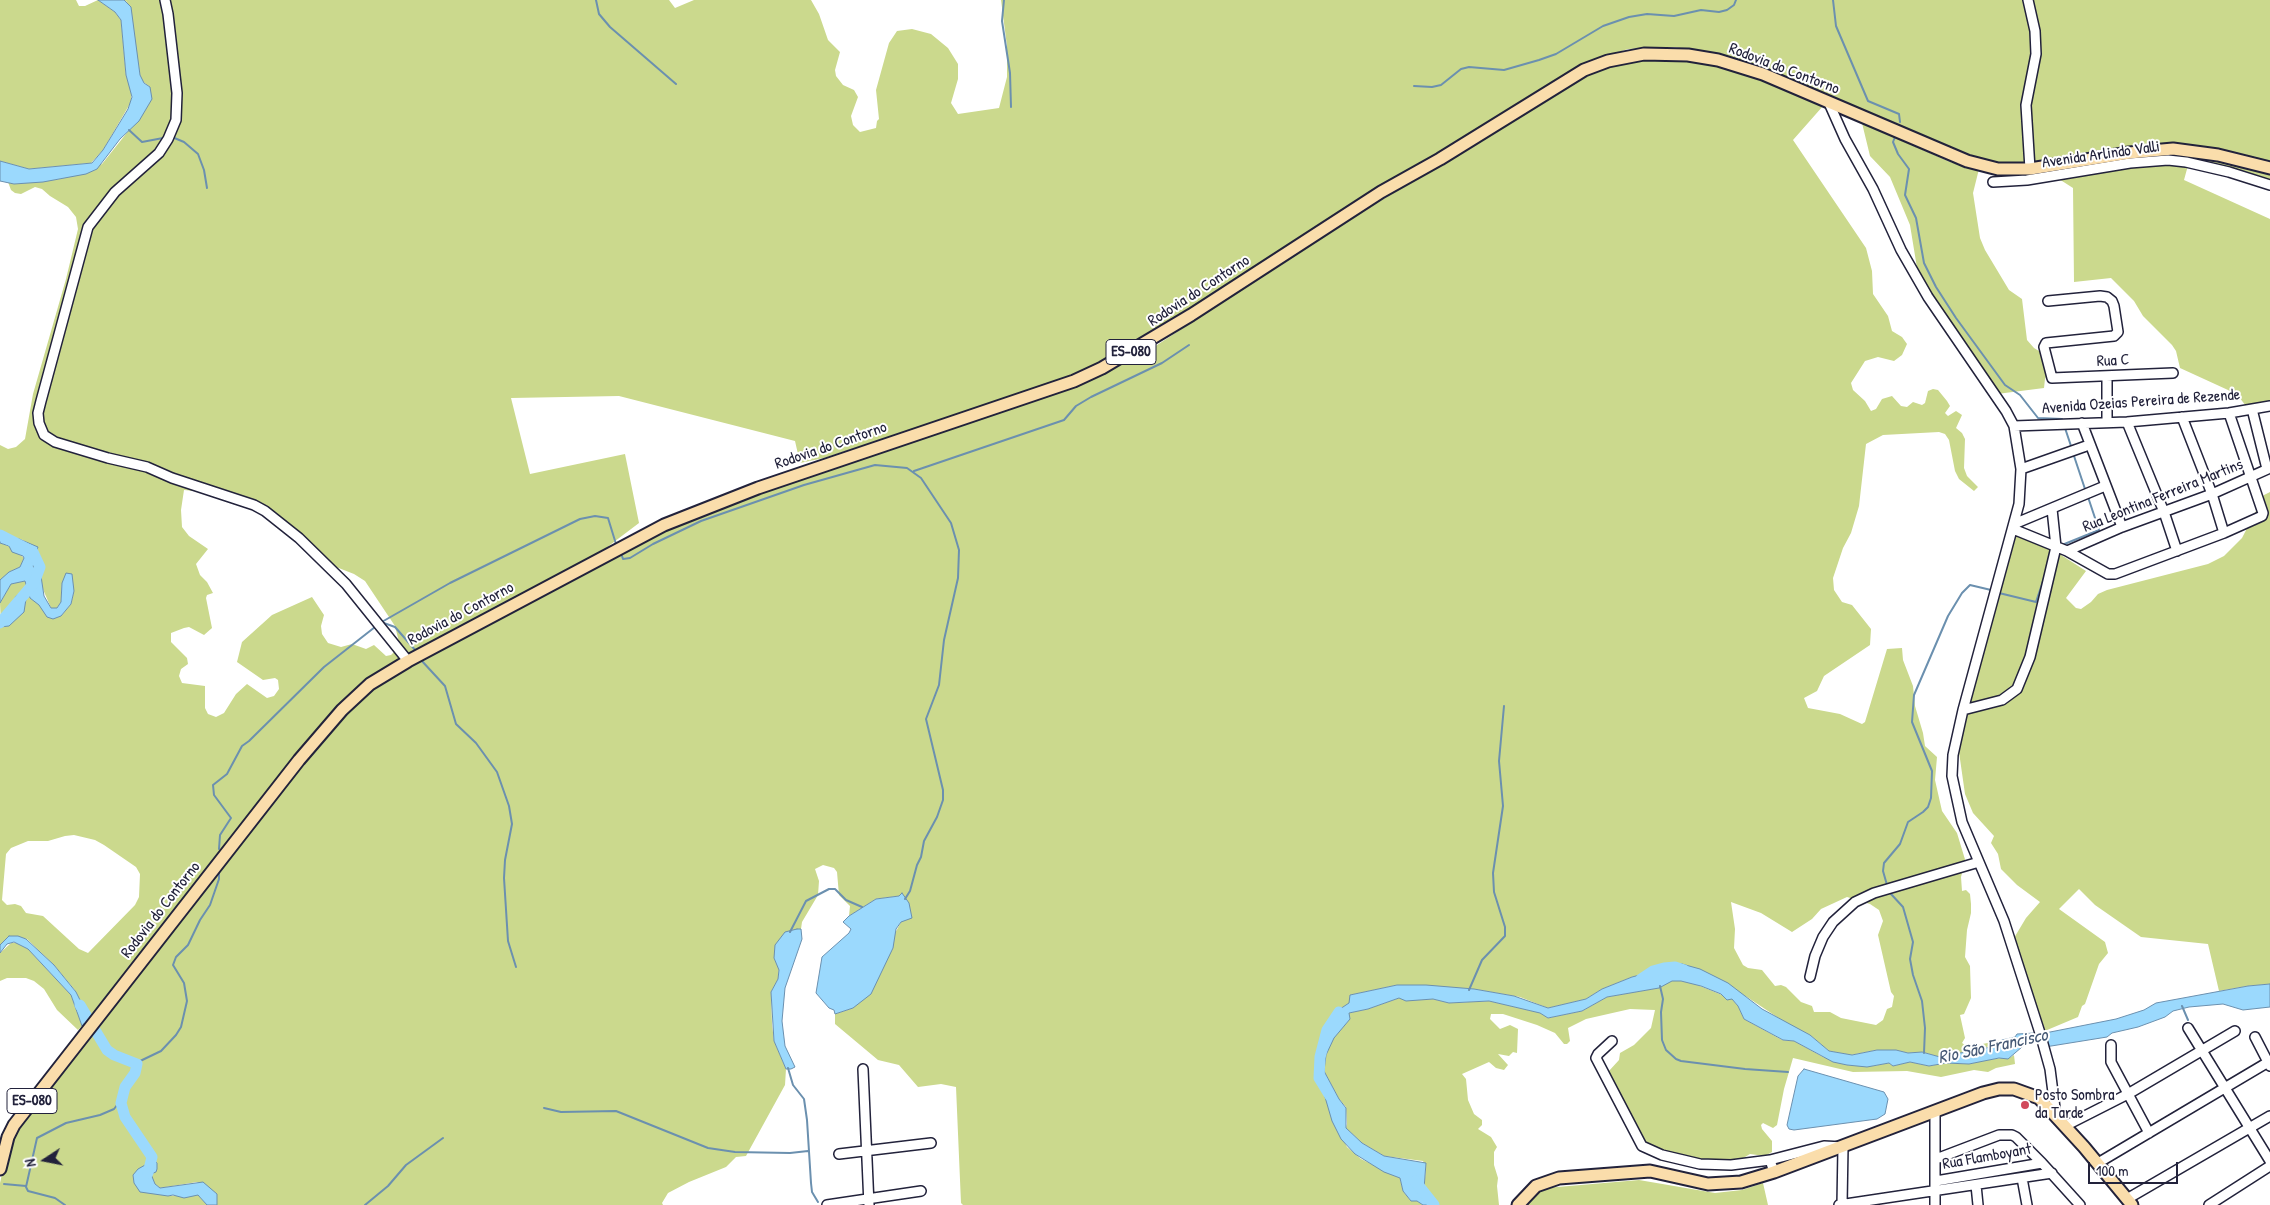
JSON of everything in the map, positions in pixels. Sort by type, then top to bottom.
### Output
[{"type":"main road","name":"Rodovia do Contorno","points":[[0,1169],[8,1138],[14,1125],[299,760],[342,710],[370,684],[408,660],[664,525],[817,467],[1066,383],[1102,368],[1148,343],[1381,192],[1440,159],[1565,80],[1608,60],[1644,54],[1666,53],[1718,60],[1763,74],[1982,166],[1998,169],[2030,169],[2129,153],[2173,149],[2218,155],[2270,168]]},
{"type":"main road","points":[[1518,1205],[1536,1186],[1559,1178],[1650,1171],[1708,1184],[1741,1182],[1844,1147],[1935,1111],[1999,1089],[2014,1089],[2039,1098],[2066,1126],[2130,1202]]},
{"type":"street","points":[[165,0],[177,93],[176,120],[168,140],[159,153],[115,192],[88,227],[43,391],[38,413],[39,423],[44,435],[55,442],[108,458],[147,467],[172,478],[265,511],[299,538],[346,584],[408,660]]},
{"type":"street","points":[[2028,0],[2035,31],[2036,54],[2026,105],[2030,169]]},
{"type":"street","points":[[1829,103],[1845,139],[1873,189],[1900,250],[1928,297],[2014,426],[2021,469],[2020,494],[2013,527],[1963,710],[1953,755],[1952,776],[1962,822],[2004,922],[2044,1046],[2050,1069],[2056,1116]]},
{"type":"street","name":"Avenida Arlindo Valli","points":[[1993,182],[2027,180],[2130,163],[2168,160],[2186,162],[2229,172],[2270,185]]},
{"type":"street","name":"Rua C","points":[[2048,300],[2100,296],[2107,298],[2112,301],[2114,306],[2118,332],[2114,336],[2046,343],[2044,347],[2049,374],[2053,379],[2173,373]]},
{"type":"street","points":[[2106,377],[2106,422]]},
{"type":"street","name":"Avenida Ozeias Pereira de Rezende","points":[[2014,426],[2082,422],[2128,422],[2229,413],[2270,406]]},
{"type":"street","points":[[2252,409],[2269,468]]},
{"type":"street","points":[[2013,527],[2112,574],[2224,533],[2263,515],[2229,413]]},
{"type":"street","points":[[2182,417],[2212,494],[2224,533]]},
{"type":"street","points":[[2082,422],[2122,527]]},
{"type":"street","points":[[2128,422],[2164,512],[2177,551]]},
{"type":"street","points":[[2021,469],[2090,445]]},
{"type":"street","name":"Rua Leontina Ferreira Martins","points":[[2067,551],[2122,527],[2212,494],[2269,468]]},
{"type":"street","points":[[2013,527],[2105,486]]},
{"type":"street","points":[[1963,710],[2002,700],[2017,689],[2030,657],[2056,547],[2052,509]]},
{"type":"street","points":[[1810,977],[1815,956],[1823,937],[1838,916],[1855,902],[1874,892],[1979,862]]},
{"type":"street","points":[[2188,1028],[2227,1088],[2270,1161]]},
{"type":"street","points":[[2066,1126],[2128,1094],[2235,1031]]},
{"type":"street","points":[[2098,1163],[2269,1063],[2255,1037]]},
{"type":"street","points":[[1612,1041],[1596,1058],[1642,1146],[1662,1155],[1700,1164],[1731,1165],[1770,1160],[1824,1146],[1844,1147],[1841,1205],[1904,1201],[1936,1192],[2052,1173]]},
{"type":"street","points":[[2111,1044],[2110,1058],[2150,1133]]},
{"type":"street","points":[[863,1069],[869,1202]]},
{"type":"street","points":[[1935,1111],[1935,1205]]},
{"type":"street","points":[[2130,1202],[2270,1116]]},
{"type":"street","points":[[1936,1159],[2006,1134],[2016,1137],[2052,1173],[2080,1205]]},
{"type":"street","points":[[840,1154],[931,1143]]},
{"type":"street","points":[[1770,1160],[1774,1172]]},
{"type":"street","name":"Rua Flamboyant","points":[[1936,1181],[2042,1163]]},
{"type":"street","points":[[2208,1205],[2270,1166]]},
{"type":"street","points":[[2022,1178],[2027,1205]]},
{"type":"street","points":[[1976,1185],[1978,1205]]},
{"type":"street","points":[[827,1205],[869,1202],[920,1191]]},
{"type":"green space","points":[[0,0],[76,0],[79,6],[85,6],[98,0],[115,12],[121,20],[126,75],[131,90],[131,102],[103,150],[91,163],[29,169],[0,161]]},
{"type":"green space","points":[[124,0],[669,0],[675,8],[694,0],[811,0],[819,14],[828,40],[840,52],[835,70],[836,76],[843,85],[854,90],[858,97],[851,116],[853,125],[860,132],[876,128],[879,119],[876,90],[889,43],[897,31],[912,29],[931,34],[948,48],[958,64],[958,79],[951,103],[958,114],[999,108],[1007,77],[1007,46],[1001,0],[2270,0],[2270,164],[2184,144],[2147,145],[2025,165],[1995,164],[1962,155],[1905,130],[1896,123],[1862,111],[1766,68],[1675,47],[1628,49],[1582,64],[1121,354],[1047,385],[824,458],[800,463],[795,441],[619,396],[511,398],[530,474],[625,454],[639,523],[598,554],[382,669],[352,691],[292,760],[91,1015],[84,1008],[74,989],[54,965],[27,939],[9,936],[0,945],[0,627],[24,612],[14,599],[10,609],[9,620],[1,624],[0,603],[11,584],[25,581],[30,598],[61,616],[71,604],[74,591],[62,583],[61,602],[57,608],[51,608],[33,566],[36,562],[36,552],[23,540],[0,536],[0,445],[8,449],[16,447],[25,439],[33,394],[66,279],[78,229],[76,217],[68,207],[42,189],[35,187],[21,194],[15,193],[11,190],[8,182],[14,184],[60,179],[102,164],[145,110],[149,103],[150,87],[141,80],[127,2]],"holes":[[[184,490],[225,494],[288,526],[331,565],[354,574],[365,581],[395,626],[399,642],[397,649],[391,655],[386,656],[374,645],[366,649],[352,644],[341,647],[328,643],[322,634],[321,626],[324,615],[312,597],[272,615],[242,642],[237,662],[263,680],[275,678],[278,680],[279,689],[274,696],[267,698],[247,684],[236,694],[224,713],[216,717],[208,714],[205,708],[205,686],[182,683],[179,676],[181,669],[188,664],[187,658],[171,642],[171,633],[184,628],[189,627],[204,635],[212,628],[206,598],[207,595],[213,593],[207,582],[200,575],[196,564],[208,549],[189,536],[182,527],[181,510]],[[74,835],[95,840],[104,845],[136,867],[140,874],[139,897],[135,905],[88,953],[79,949],[43,916],[26,913],[21,906],[15,904],[7,905],[2,900],[6,854],[11,848],[28,841],[48,841]]]},
{"type":"green space","points":[[1648,57],[1690,59],[1749,73],[1823,106],[1793,140],[1866,248],[1872,271],[1873,294],[1888,316],[1892,331],[1902,337],[1907,344],[1902,355],[1894,361],[1878,357],[1865,361],[1851,383],[1853,390],[1865,401],[1871,411],[1876,409],[1882,399],[1892,396],[1901,406],[1907,407],[1913,402],[1922,405],[1925,403],[1928,391],[1938,390],[1950,406],[1945,413],[1948,416],[1956,411],[1962,415],[1956,428],[1965,439],[1964,468],[1967,476],[1978,487],[1974,491],[1959,479],[1955,471],[1949,440],[1945,434],[1939,432],[1883,435],[1866,444],[1859,506],[1851,533],[1843,548],[1833,578],[1834,590],[1842,602],[1852,605],[1871,629],[1870,645],[1824,676],[1817,691],[1804,698],[1808,708],[1840,714],[1862,724],[1865,722],[1887,649],[1902,648],[1903,660],[1913,686],[1915,706],[1925,746],[1937,757],[1935,780],[1942,811],[1957,833],[1967,866],[1963,869],[1961,877],[1962,891],[1966,890],[1970,894],[1971,904],[1965,957],[1970,966],[1971,998],[1964,1014],[1960,1015],[1965,1038],[1962,1043],[1968,1047],[2002,1040],[2000,1043],[1974,1051],[1939,1057],[1922,1052],[1908,1053],[1896,1050],[1877,1050],[1851,1055],[1829,1051],[1810,1035],[1792,1027],[1747,997],[1682,964],[1632,977],[1602,989],[1586,999],[1548,1008],[1520,997],[1474,989],[1397,985],[1350,995],[1350,1003],[1338,1010],[1333,1017],[1327,1037],[1319,1053],[1318,1073],[1329,1109],[1347,1147],[1361,1159],[1400,1178],[1403,1191],[1411,1201],[1417,1201],[1423,1205],[963,1205],[961,1203],[956,1087],[941,1084],[918,1087],[899,1065],[878,1060],[835,1024],[835,1014],[853,1008],[893,948],[893,937],[901,922],[899,896],[876,899],[849,916],[850,906],[839,895],[837,872],[834,868],[823,865],[815,869],[819,881],[818,895],[802,922],[801,929],[797,929],[774,958],[779,969],[778,979],[771,992],[772,1024],[774,1041],[786,1069],[785,1085],[746,1156],[736,1157],[726,1167],[668,1193],[662,1203],[663,1205],[217,1205],[217,1194],[197,1182],[160,1188],[155,1184],[150,1174],[150,1161],[133,1175],[134,1183],[146,1191],[168,1196],[198,1195],[207,1205],[0,1205],[0,1183],[10,1138],[325,735],[382,680],[657,532],[702,512],[1088,381],[1117,367],[1157,345],[1338,227],[1588,73],[1603,67]],"holes":[[[1847,897],[1870,904],[1879,910],[1883,921],[1878,935],[1891,992],[1894,996],[1892,1007],[1887,1009],[1883,1020],[1876,1025],[1841,1018],[1830,1012],[1814,1012],[1812,1006],[1801,1002],[1786,987],[1781,985],[1775,986],[1762,970],[1748,968],[1743,965],[1734,948],[1735,929],[1731,902],[1761,913],[1792,932],[1812,919],[1821,909]]]},
{"type":"green space","points":[[1862,123],[1950,162],[1979,169],[1973,193],[1980,238],[2009,290],[2022,299],[2027,340],[2034,348],[2049,357],[2052,364],[2045,379],[2044,388],[1997,394],[1918,274],[1910,225],[1890,177],[1870,156]]},
{"type":"green space","points":[[2160,153],[2196,155],[2270,172],[2270,184],[2190,158],[2184,180],[2270,219],[2270,402],[2246,406],[2239,397],[2228,390],[2180,368],[2176,351],[2172,345],[2143,316],[2134,301],[2111,278],[2074,282],[2073,188],[2048,172]]},
{"type":"green space","points":[[2270,492],[2270,984],[2219,991],[2208,944],[2141,937],[2095,905],[2079,889],[2059,909],[2105,942],[2108,953],[2099,964],[2085,1004],[2082,1006],[2078,1017],[2040,1033],[2014,938],[2026,918],[2040,902],[2017,885],[2001,869],[1998,854],[1991,843],[1994,836],[1973,813],[1965,794],[1958,745],[2014,533],[2058,553],[2086,571],[2066,598],[2076,608],[2081,609],[2098,594],[2107,590],[2208,564],[2224,556],[2242,538],[2264,495]]},
{"type":"green space","points":[[0,543],[9,546],[24,558],[20,567],[9,572],[0,581]]},
{"type":"green space","points":[[11,943],[17,943],[28,949],[71,995],[82,1026],[78,1030],[57,1010],[44,989],[34,981],[26,978],[7,978],[0,981],[0,953]]},
{"type":"green space","points":[[1670,981],[1695,984],[1732,999],[1738,1006],[1744,1019],[1782,1040],[1794,1041],[1823,1057],[1847,1065],[1873,1066],[1889,1063],[1893,1066],[1910,1062],[1929,1066],[1946,1063],[1969,1064],[2014,1055],[2015,1064],[1996,1068],[1988,1072],[1974,1070],[1941,1077],[1907,1071],[1853,1072],[1793,1058],[1784,1089],[1777,1125],[1773,1128],[1763,1123],[1761,1125],[1772,1141],[1772,1152],[1765,1156],[1750,1154],[1740,1160],[1712,1162],[1670,1154],[1644,1142],[1608,1072],[1619,1060],[1620,1053],[1634,1045],[1651,1028],[1655,1010],[1630,1009],[1586,1019],[1568,1028],[1570,1041],[1567,1044],[1564,1044],[1555,1033],[1537,1025],[1503,1014],[1491,1014],[1490,1019],[1500,1029],[1510,1025],[1518,1029],[1517,1053],[1513,1052],[1509,1056],[1498,1054],[1508,1065],[1504,1070],[1496,1068],[1489,1062],[1462,1074],[1466,1079],[1468,1100],[1474,1114],[1482,1120],[1482,1125],[1478,1129],[1491,1137],[1497,1147],[1494,1152],[1494,1165],[1498,1178],[1499,1205],[1430,1205],[1424,1189],[1426,1167],[1423,1161],[1384,1156],[1362,1143],[1346,1128],[1346,1107],[1339,1099],[1324,1071],[1326,1055],[1333,1038],[1350,1019],[1348,1013],[1368,1009],[1399,998],[1412,1000],[1433,999],[1449,1003],[1489,1001],[1541,1013],[1548,1018],[1582,1011],[1607,997],[1658,988]]},
{"type":"green space","points":[[1639,1180],[1715,1193],[1742,1190],[1763,1183],[1768,1205],[1523,1205],[1532,1195],[1546,1188]]},
{"type":"water","points":[[98,0],[124,0],[131,7],[140,75],[144,83],[150,87],[152,99],[139,121],[120,139],[97,169],[86,174],[43,182],[14,184],[0,181],[0,161],[29,169],[92,163],[103,150],[128,109],[132,97],[126,75],[121,20],[115,12]]},
{"type":"water","points":[[0,536],[19,539],[38,547],[35,555],[36,562],[33,566],[41,576],[44,596],[51,608],[57,608],[61,602],[62,583],[66,573],[72,574],[74,591],[71,604],[61,616],[53,619],[47,617],[39,605],[30,598],[25,581],[11,584],[0,603],[0,580],[9,572],[20,567],[24,558],[12,552],[9,546],[0,543]]},
{"type":"water","points":[[18,595],[26,599],[24,612],[9,626],[0,627],[0,623],[9,619],[10,609]]},
{"type":"water","points":[[902,893],[909,903],[912,918],[901,922],[896,929],[893,948],[871,994],[853,1008],[835,1014],[834,1010],[829,1008],[816,993],[822,957],[849,933],[851,929],[843,922],[849,916],[876,899],[899,896]]},
{"type":"water","points":[[801,929],[802,939],[785,988],[782,1021],[785,1046],[795,1067],[786,1069],[774,1041],[771,992],[778,979],[779,970],[774,958],[775,945],[785,932]]},
{"type":"water","points":[[9,936],[18,936],[26,939],[54,965],[76,992],[84,1008],[91,1015],[82,1026],[71,995],[28,949],[14,942],[7,944],[0,953],[0,945]]},
{"type":"water","points":[[1682,964],[1700,969],[1728,983],[1762,1009],[1810,1035],[1829,1051],[1852,1055],[1877,1050],[1896,1050],[1908,1053],[1922,1052],[1940,1057],[1991,1047],[2002,1040],[2015,1037],[2017,1034],[2035,1033],[2036,1035],[2008,1059],[1999,1058],[1969,1064],[1946,1063],[1929,1066],[1910,1062],[1893,1066],[1889,1063],[1867,1067],[1833,1062],[1794,1041],[1783,1040],[1744,1019],[1738,1006],[1732,999],[1727,1000],[1721,994],[1681,981],[1672,981],[1659,988],[1607,997],[1582,1011],[1548,1018],[1540,1013],[1489,1001],[1449,1003],[1433,999],[1406,1001],[1399,998],[1368,1009],[1349,1013],[1350,1019],[1334,1038],[1326,1055],[1324,1071],[1346,1108],[1346,1128],[1362,1143],[1384,1156],[1426,1163],[1424,1189],[1430,1205],[1411,1201],[1403,1191],[1400,1178],[1384,1172],[1355,1154],[1341,1139],[1332,1121],[1318,1073],[1317,1060],[1327,1037],[1334,1013],[1349,1003],[1350,995],[1397,985],[1426,985],[1474,989],[1514,996],[1548,1008],[1586,999],[1602,989],[1632,977]]},
{"type":"water","points":[[2270,984],[2270,1007],[2243,1010],[2223,1004],[2189,1007],[2173,1011],[2165,1017],[2138,1027],[2112,1033],[2107,1037],[2045,1047],[2040,1034],[2116,1019],[2144,1010],[2156,1003],[2248,986]]},
{"type":"water","points":[[1804,1069],[1884,1092],[1888,1099],[1885,1114],[1877,1119],[1794,1130],[1789,1129],[1787,1125],[1798,1076]]},
{"type":"water","points":[[154,1160],[157,1163],[157,1169],[156,1172],[151,1174],[155,1184],[160,1188],[203,1182],[217,1194],[217,1205],[207,1205],[198,1195],[184,1198],[140,1192],[134,1183],[133,1175],[138,1169]]},
{"type":"waterway","points":[[596,0],[599,14],[610,27],[676,84]]},
{"type":"waterway","points":[[1004,0],[1002,21],[1010,73],[1011,107]]},
{"type":"waterway","points":[[1414,86],[1432,87],[1441,85],[1461,69],[1469,67],[1504,70],[1539,60],[1556,54],[1603,26],[1629,17],[1647,14],[1674,16],[1701,10],[1719,12],[1727,10],[1734,5],[1736,0]]},
{"type":"waterway","points":[[1833,0],[1836,26],[1868,101],[1899,114],[1900,122]]},
{"type":"waterway","points":[[129,130],[142,142],[163,138]]},
{"type":"waterway","points":[[172,137],[184,142],[198,154],[204,170],[207,188]]},
{"type":"waterway","points":[[1895,137],[1893,142],[1898,154],[1909,169],[1905,195],[1916,218],[1924,263],[1936,287],[2005,385],[2020,395],[2038,418],[2062,419]]},
{"type":"waterway","points":[[914,471],[1064,420],[1076,406],[1162,363],[1189,345]]},
{"type":"waterway","points":[[2065,428],[2071,446]]},
{"type":"waterway","points":[[2074,456],[2085,489]]},
{"type":"waterway","points":[[621,553],[623,559],[630,558],[653,544],[701,521],[804,485],[875,465],[907,468],[921,478],[951,523],[959,550],[958,578],[944,640],[939,685],[926,719],[943,790],[943,800],[937,817],[924,841],[910,891],[905,899]]},
{"type":"waterway","points":[[2062,545],[2099,530],[2088,497]]},
{"type":"waterway","points":[[380,623],[450,583],[580,519],[595,516],[608,518],[616,544]]},
{"type":"waterway","name":"Rio São Francisco","points":[[0,535],[33,552],[40,567],[34,583],[0,623]]},
{"type":"waterway","points":[[1999,593],[2036,602],[2046,572]]},
{"type":"waterway","points":[[1887,885],[1883,871],[1884,863],[1900,844],[1908,822],[1928,807],[1931,798],[1932,771],[1912,722],[1914,695],[1948,616],[1962,593],[1970,585],[1991,590]]},
{"type":"waterway","points":[[381,622],[395,627],[416,651]]},
{"type":"waterway","points":[[219,849],[220,835],[231,818],[214,795],[213,785],[227,774],[242,746],[324,667],[375,627]]},
{"type":"waterway","points":[[421,660],[445,686],[456,724],[476,743],[497,772],[509,806],[512,824],[505,860],[504,878],[508,941],[516,967]]},
{"type":"waterway","points":[[1469,990],[1482,960],[1505,936],[1505,927],[1494,892],[1493,873],[1503,806],[1499,761],[1504,706]]},
{"type":"waterway","points":[[136,1063],[161,1051],[181,1027],[187,1001],[184,983],[173,965],[176,957],[188,945],[200,920],[210,905],[219,879],[219,871]]},
{"type":"waterway","points":[[790,932],[806,901],[829,889],[835,889],[846,900],[862,907]]},
{"type":"waterway","points":[[1891,894],[1903,907],[1913,942],[1910,959],[1913,975],[1922,1001],[1925,1028],[1924,1053]]},
{"type":"waterway","name":"Rio São Francisco","points":[[1641,979],[1653,971],[1664,968],[1675,967],[1684,970]]},
{"type":"waterway","points":[[1660,986],[1663,999],[1661,1012],[1662,1040],[1666,1050],[1676,1059],[1745,1069],[1788,1072]]},
{"type":"waterway","name":"Rio São Francisco","points":[[80,1005],[107,1050],[114,1055],[137,1064],[135,1073],[125,1087],[121,1103],[125,1117],[152,1157],[148,1173]]},
{"type":"waterway","points":[[2182,1006],[2188,1020]]},
{"type":"waterway","name":"Rio São Francisco","points":[[1330,1096],[1319,1078],[1320,1057],[1327,1030],[1339,1012]]},
{"type":"waterway","points":[[788,1068],[793,1085],[804,1099],[812,1192],[818,1202]]},
{"type":"waterway","points":[[65,1205],[55,1198],[28,1191],[26,1187],[37,1138],[66,1123],[100,1115],[114,1109],[121,1100]]},
{"type":"waterway","points":[[544,1108],[561,1112],[616,1111],[708,1148],[735,1152],[790,1153],[808,1151]]},
{"type":"waterway","points":[[365,1205],[388,1186],[406,1165],[443,1138]]},
{"type":"waterway","name":"Rio São Francisco","points":[[1415,1181],[1434,1205]]},
{"type":"waterway","points":[[4,1184],[26,1186]]},
{"type":"place","name":"Posto Sombra da Tarde","points":[[2025,1105]]}]
